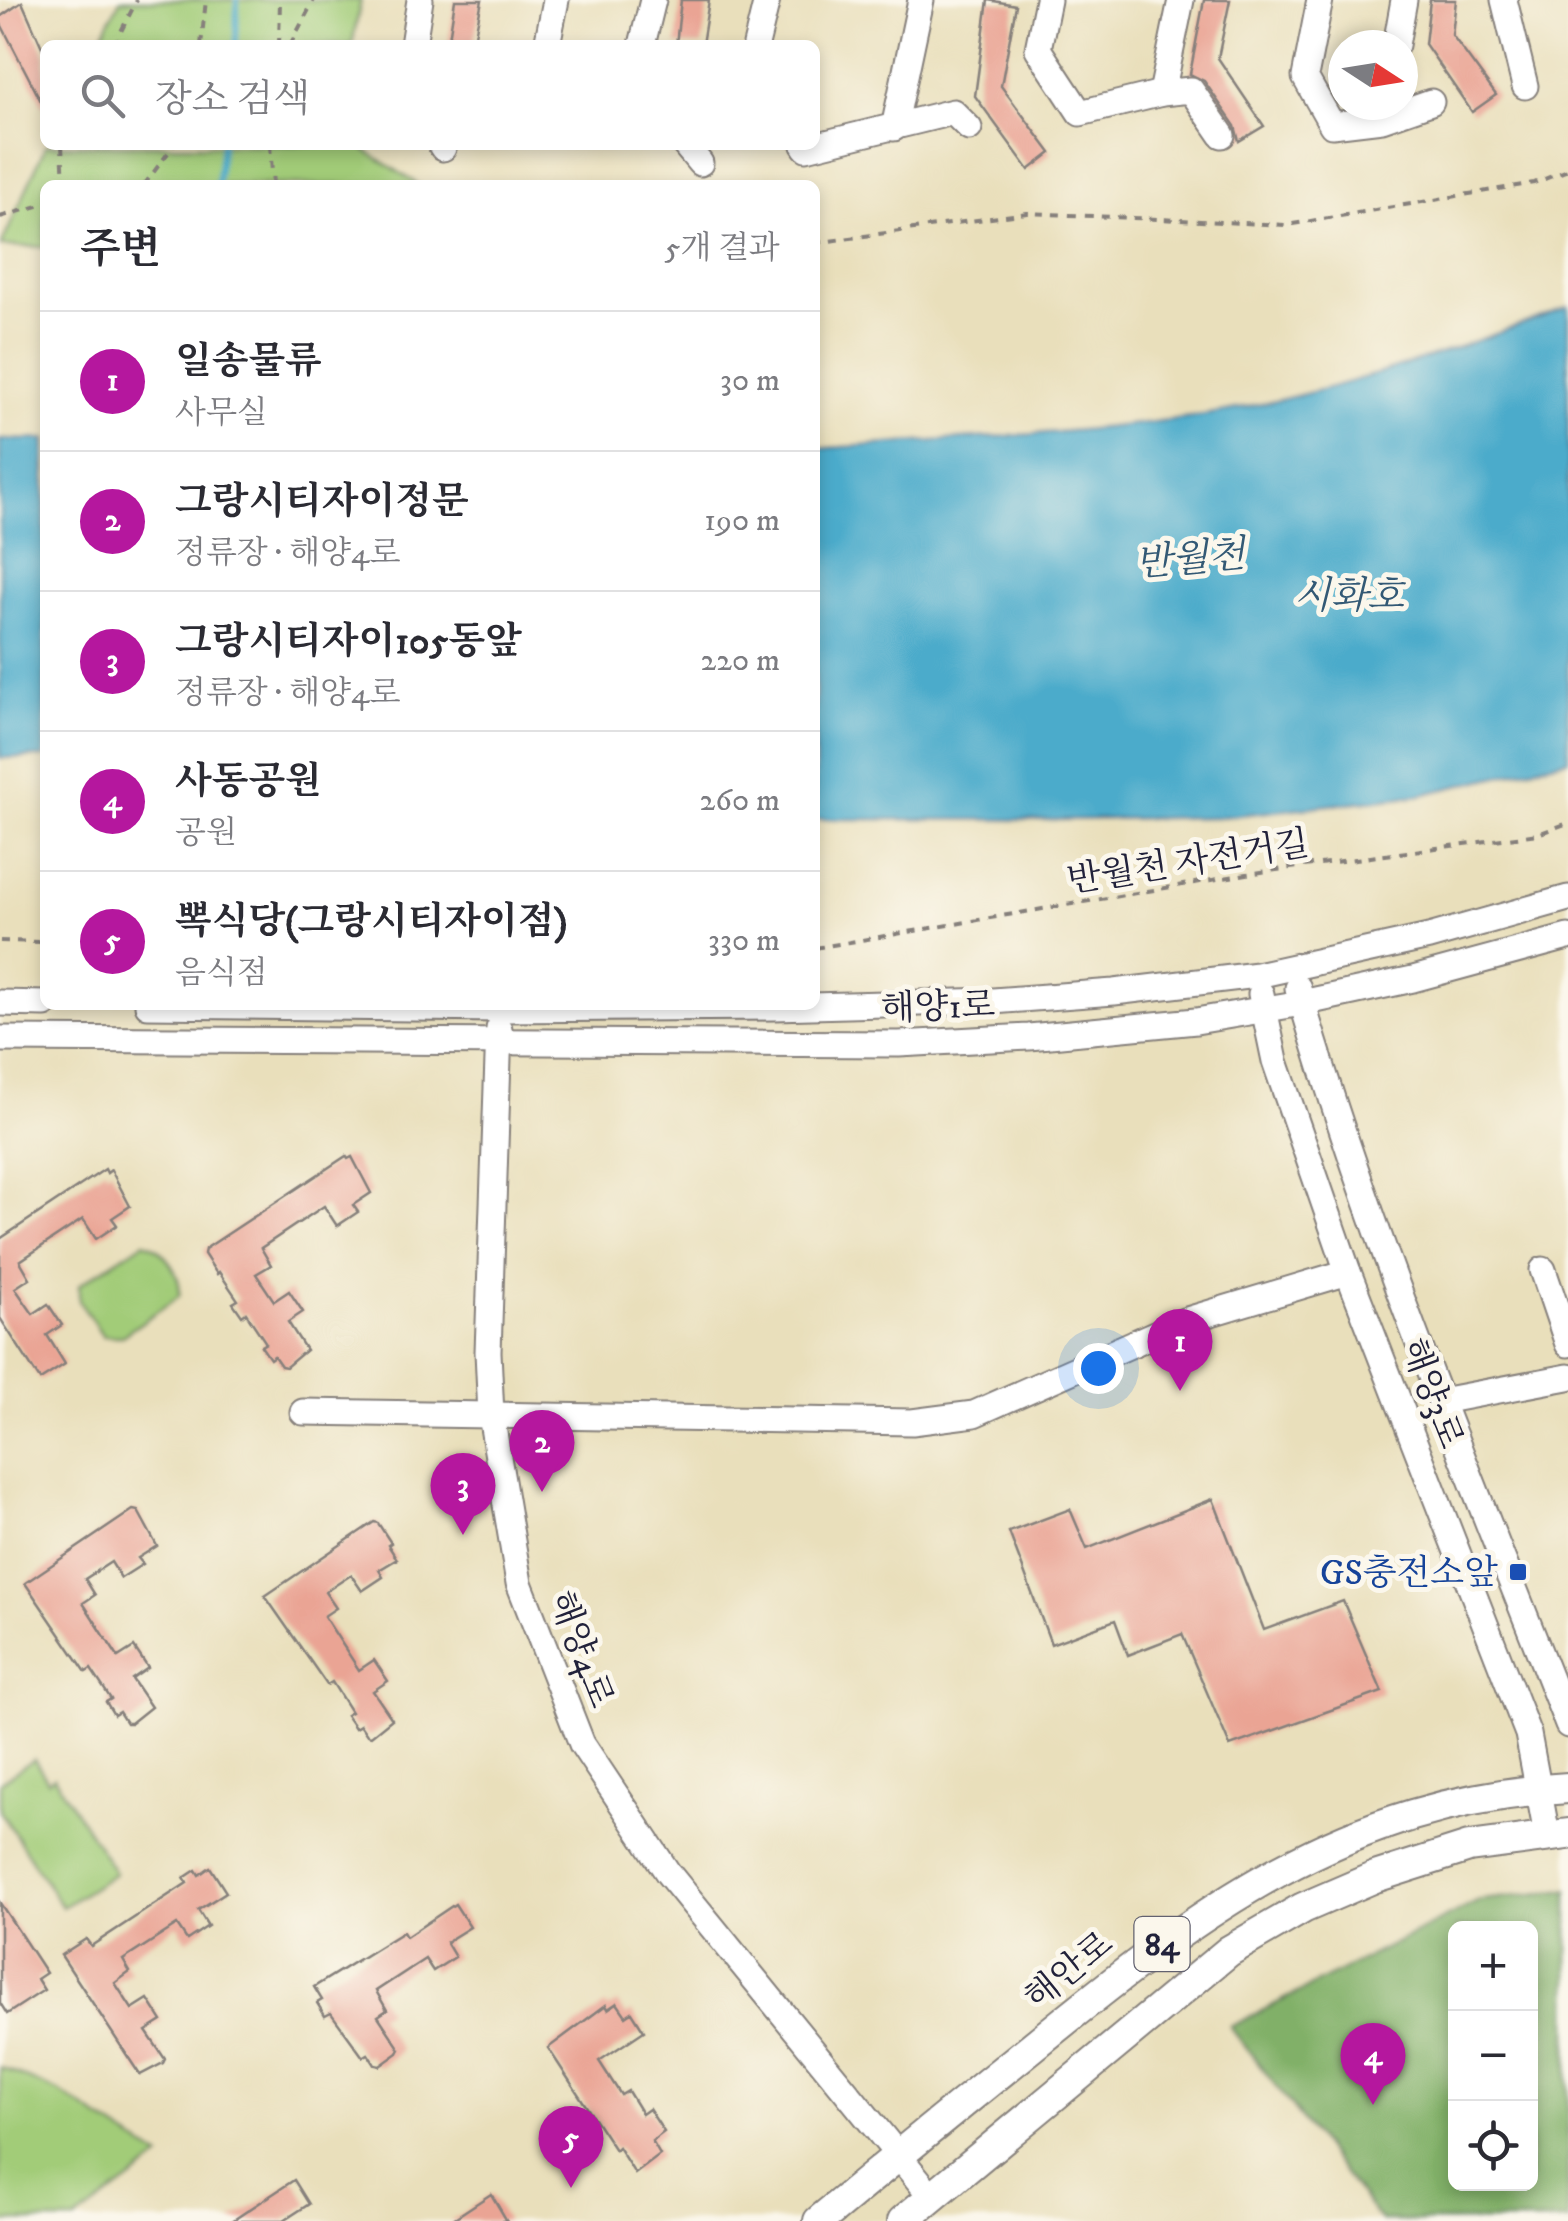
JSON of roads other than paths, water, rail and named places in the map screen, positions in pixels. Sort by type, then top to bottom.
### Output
[{"type":"main road","name":"해안로","points":[[819,2221],[1142,1958],[1238,1893],[1306,1856],[1381,1823],[1482,1796],[1553,1789]]},
{"type":"main road","name":"84","points":[[903,2221],[1229,1951],[1303,1908],[1375,1877],[1469,1847],[1558,1835]]},
{"type":"street","points":[[414,40],[420,0]]},
{"type":"street","points":[[549,40],[556,0]]},
{"type":"street","points":[[643,40],[653,0]]},
{"type":"street","points":[[757,40],[767,0]]},
{"type":"street","points":[[894,128],[921,0]]},
{"type":"street","points":[[1048,0],[1038,49],[1080,113],[1191,90],[1222,134]]},
{"type":"street","points":[[1162,94],[1181,0]]},
{"type":"street","points":[[1320,0],[1305,77],[1328,118]]},
{"type":"street","points":[[1399,30],[1404,0]]},
{"type":"street","points":[[1504,0],[1525,86]]},
{"type":"street","points":[[1418,105],[1430,102]]},
{"type":"street","points":[[820,145],[954,112],[969,128]]},
{"type":"street","points":[[1329,120],[1332,125],[1352,120]]},
{"type":"street","name":"해양1로","points":[[820,1006],[993,1001],[1257,975],[1429,937],[1568,898]]},
{"type":"street","name":"해양1로","points":[[0,1039],[899,1044],[1196,1021],[1413,978],[1568,936]]},
{"type":"street","name":"해양3로","points":[[1292,968],[1319,1064],[1377,1234],[1568,1725]]},
{"type":"street","name":"해양3로","points":[[1257,975],[1275,1061],[1348,1272],[1553,1789],[1558,1835]]},
{"type":"street","points":[[0,1004],[40,1004]]},
{"type":"street","name":"해양4로","points":[[499,1010],[488,1352],[490,1415],[518,1583],[582,1744],[668,1873],[932,2198]]},
{"type":"street","points":[[1543,1270],[1568,1344]]},
{"type":"street","points":[[304,1412],[912,1422],[974,1414],[1184,1322],[1348,1272]]},
{"type":"street","points":[[1441,1400],[1568,1377]]},
{"type":"water","name":"시화호","points":[[1568,307],[1568,759],[1421,795],[1221,817],[820,819],[820,449],[1009,436],[1203,415],[1296,396],[1479,340]]},
{"type":"water","points":[[40,439],[40,757],[0,758],[0,440]]},
{"type":"waterway","points":[[236,40],[237,0]]},
{"type":"waterway","points":[[218,180],[221,150]]},
{"type":"place","name":"일송물류","points":[[1180,1391]]},
{"type":"place","name":"그랑시티자이정문","points":[[542,1492]]},
{"type":"place","name":"그랑시티자이105동앞","points":[[463,1535]]},
{"type":"place","name":"GS충전소앞","points":[[1518,1572]]},
{"type":"place","name":"사동공원","points":[[1373,2105]]},
{"type":"place","name":"뽁식당(그랑시티자이점)","points":[[571,2188]]},
{"type":"water label","name":"반월천","points":[[1190,558]]}]
